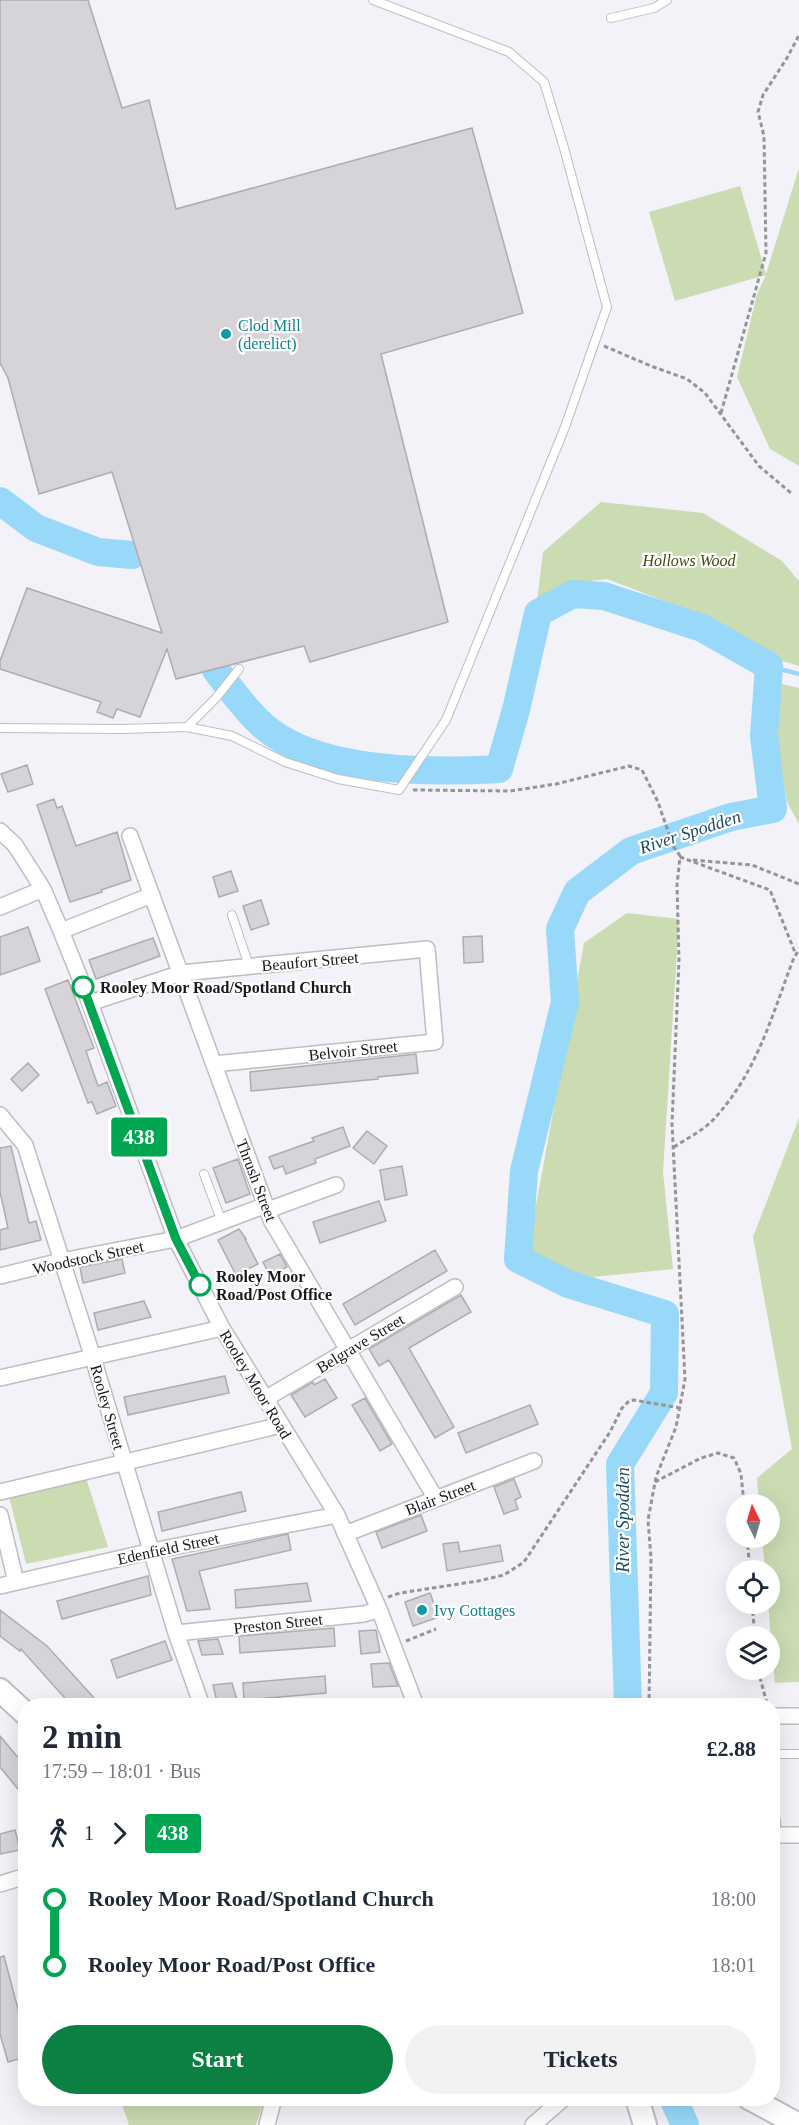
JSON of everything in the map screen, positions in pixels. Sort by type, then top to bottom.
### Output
[{"type":"main road","points":[[0,1690],[18,1707]]},
{"type":"main road","points":[[639,2106],[645,2125]]},
{"type":"main road","points":[[764,2106],[799,2125]]},
{"type":"street","name":"Rooley Moor Road","points":[[0,831],[15,845],[43,889],[90,1003],[176,1239],[222,1328],[337,1515],[377,1606],[413,1698]]},
{"type":"street","name":"Thrush Street","points":[[130,836],[271,1220],[436,1499]]},
{"type":"street","points":[[0,907],[43,889]]},
{"type":"street","points":[[61,931],[152,895]]},
{"type":"street","name":"Beaufort Street","points":[[90,1003],[181,973],[427,950],[430,985]]},
{"type":"street","name":"Belvoir Street","points":[[214,1064],[435,1042],[430,985]]},
{"type":"street","name":"Rooley Street","points":[[0,1115],[25,1145],[93,1358],[176,1633],[199,1698]]},
{"type":"street","name":"Woodstock Street","points":[[0,1276],[61,1261],[176,1239],[336,1185]]},
{"type":"street","name":"Belgrave Street","points":[[265,1400],[455,1287]]},
{"type":"street","points":[[0,1378],[222,1328]]},
{"type":"street","points":[[0,1492],[281,1425]]},
{"type":"street","name":"Blair Street","points":[[345,1534],[534,1461]]},
{"type":"street","points":[[0,1515],[16,1582]]},
{"type":"street","name":"Edenfield Street","points":[[0,1586],[152,1551],[337,1515]]},
{"type":"street","name":"Preston Street","points":[[176,1633],[364,1614],[377,1606]]},
{"type":"street","points":[[780,1716],[799,1716]]},
{"type":"street","points":[[780,1835],[799,1835]]},
{"type":"street","points":[[0,1884],[18,1878]]},
{"type":"street","points":[[267,2125],[272,2106]]},
{"type":"street","points":[[533,2125],[555,2106]]},
{"type":"lane","points":[[0,728],[187,727],[231,736],[285,762],[338,779],[399,790],[446,720],[565,427],[606,307],[544,82],[509,52],[373,0]]},
{"type":"lane","points":[[611,18],[654,8],[667,0]]},
{"type":"lane","points":[[187,727],[216,698],[239,669]]},
{"type":"lane","points":[[232,915],[249,966]]},
{"type":"lane","points":[[204,1174],[222,1222]]},
{"type":"lane","points":[[780,1754],[799,1754]]},
{"type":"path","points":[[721,413],[766,253],[764,136],[758,112],[763,95],[799,35]]},
{"type":"path","points":[[594,342],[687,379],[705,393],[759,466],[791,493]]},
{"type":"path","points":[[399,790],[510,791],[556,784],[629,766],[642,770],[658,802],[673,846],[680,857],[770,890],[796,956]]},
{"type":"path","points":[[680,857],[705,862],[752,866],[799,884]]},
{"type":"path","points":[[649,1698],[651,1558],[648,1520],[655,1482],[676,1427],[685,1379],[672,1124],[679,960],[677,885],[680,857]]},
{"type":"path","points":[[674,1147],[711,1122],[734,1095],[757,1058],[799,949]]},
{"type":"path","points":[[377,1606],[400,1593],[504,1575],[524,1562],[610,1432],[622,1408],[629,1401],[680,1408]]},
{"type":"path","points":[[655,1482],[701,1458],[718,1453],[735,1458],[741,1474],[743,1494]]},
{"type":"path","points":[[393,1646],[436,1629]]},
{"type":"path","points":[[760,1680],[765,1698]]},
{"type":"green space","points":[[799,168],[799,466],[770,449],[737,377],[757,294],[766,275],[675,301],[649,212],[740,186],[766,274]]},
{"type":"green space","name":"Hollows Wood","points":[[601,502],[703,513],[782,561],[799,581],[799,666],[776,659],[714,620],[607,579],[572,583],[537,602],[543,552]]},
{"type":"green space","points":[[777,683],[799,688],[799,824],[787,802],[778,754]]},
{"type":"green space","points":[[627,913],[679,919],[663,1172],[673,1269],[583,1278],[526,1260],[584,943]]},
{"type":"green space","points":[[799,1118],[799,1682],[775,1683],[775,1680],[780,1680],[780,1626],[770,1626],[769,1614],[780,1614],[780,1560],[764,1560],[763,1548],[780,1548],[780,1494],[758,1494],[757,1478],[792,1449],[753,1237]]},
{"type":"green space","points":[[86,1478],[108,1547],[26,1564],[9,1496]]},
{"type":"green space","points":[[123,2106],[263,2106],[256,2125],[129,2125]]},
{"type":"building","name":"Clod Mill (derelict)","points":[[0,0],[88,0],[122,108],[149,100],[176,209],[472,128],[523,313],[381,354],[448,622],[310,662],[304,646],[176,679],[167,649],[140,717],[117,709],[113,718],[97,712],[101,702],[0,669],[0,661],[27,588],[162,633],[112,472],[39,494],[8,378],[0,363]]},
{"type":"building","points":[[27,765],[33,784],[8,792],[1,774]]},
{"type":"building","points":[[54,799],[57,808],[62,806],[76,846],[117,832],[131,880],[70,902],[37,805]]},
{"type":"building","points":[[231,871],[238,891],[219,897],[213,877]]},
{"type":"building","points":[[261,900],[269,924],[251,930],[243,906]]},
{"type":"building","points":[[28,927],[40,961],[0,975],[0,937]]},
{"type":"building","points":[[482,936],[483,962],[464,963],[463,937]]},
{"type":"building","points":[[153,938],[160,956],[96,979],[89,960]]},
{"type":"building","points":[[68,980],[94,1048],[86,1051],[98,1086],[107,1082],[116,1106],[97,1114],[92,1102],[88,1103],[45,989]]},
{"type":"building","points":[[416,1054],[418,1073],[251,1091],[250,1072]]},
{"type":"building","points":[[28,1063],[39,1075],[22,1091],[11,1079]]},
{"type":"building","points":[[343,1127],[350,1146],[315,1159],[316,1163],[286,1174],[283,1166],[274,1169],[269,1157],[314,1141],[312,1138]]},
{"type":"building","points":[[367,1131],[387,1146],[374,1164],[353,1148]]},
{"type":"building","points":[[11,1146],[29,1223],[36,1221],[41,1240],[0,1250],[0,1230],[8,1228],[0,1192],[0,1148]]},
{"type":"building","points":[[238,1159],[250,1194],[226,1203],[213,1168]]},
{"type":"building","points":[[402,1166],[407,1195],[385,1200],[380,1170]]},
{"type":"building","points":[[379,1201],[386,1221],[320,1243],[313,1222]]},
{"type":"building","points":[[239,1229],[258,1264],[236,1275],[218,1240]]},
{"type":"building","points":[[435,1250],[447,1271],[355,1325],[343,1304]]},
{"type":"building","points":[[280,1254],[287,1267],[270,1276],[263,1262]]},
{"type":"building","points":[[122,1259],[125,1273],[83,1283],[80,1267]]},
{"type":"building","points":[[461,1295],[471,1312],[409,1348],[454,1427],[435,1438],[389,1360],[379,1366],[369,1349]]},
{"type":"building","points":[[144,1301],[151,1317],[98,1330],[94,1313]]},
{"type":"building","points":[[225,1376],[229,1393],[128,1415],[124,1397]]},
{"type":"building","points":[[325,1379],[337,1398],[305,1417],[291,1395],[313,1382],[314,1385]]},
{"type":"building","points":[[365,1398],[392,1444],[380,1451],[352,1405]]},
{"type":"building","points":[[530,1405],[538,1424],[466,1453],[458,1433]]},
{"type":"building","points":[[514,1479],[521,1497],[515,1500],[518,1509],[504,1514],[494,1487]]},
{"type":"building","points":[[241,1492],[246,1511],[162,1531],[158,1512]]},
{"type":"building","points":[[421,1515],[427,1531],[382,1548],[376,1532]]},
{"type":"building","points":[[288,1534],[291,1550],[199,1571],[210,1609],[187,1611],[172,1559]]},
{"type":"building","points":[[458,1542],[460,1552],[500,1545],[503,1561],[447,1571],[443,1544]]},
{"type":"building","points":[[148,1576],[151,1595],[62,1619],[57,1601]]},
{"type":"building","points":[[307,1583],[311,1601],[236,1608],[235,1590]]},
{"type":"building","name":"Ivy Cottages","points":[[430,1593],[439,1617],[413,1626],[405,1602]]},
{"type":"building","points":[[0,1610],[47,1646],[94,1698],[65,1698],[21,1649],[20,1651],[0,1636]]},
{"type":"building","points":[[334,1628],[335,1646],[240,1653],[239,1636]]},
{"type":"building","points":[[376,1630],[380,1652],[361,1654],[359,1631]]},
{"type":"building","points":[[218,1639],[223,1654],[202,1655],[198,1641]]},
{"type":"building","points":[[165,1641],[172,1660],[117,1678],[111,1660]]},
{"type":"building","points":[[389,1663],[398,1686],[373,1687],[371,1664]]},
{"type":"building","points":[[325,1676],[326,1693],[244,1698],[243,1683]]},
{"type":"building","points":[[232,1683],[236,1698],[216,1698],[213,1685]]},
{"type":"building","points":[[0,1736],[18,1757],[18,1789],[0,1767]]},
{"type":"building","points":[[15,1830],[18,1850],[0,1854],[0,1834]]},
{"type":"building","points":[[4,1956],[18,2009],[18,2059],[8,2062],[0,2034],[0,1957]]},
{"type":"waterway","name":"River Spodden","points":[[0,501],[36,528],[98,552],[132,555]]},
{"type":"waterway","name":"River Spodden","points":[[216,670],[257,720],[279,738],[307,751],[371,766],[439,771],[499,769],[516,710],[538,613],[573,594],[604,596],[702,628],[769,666],[764,736],[773,809],[731,817],[631,851],[577,892],[560,929],[565,1002],[524,1171],[518,1259],[568,1284],[665,1314],[664,1393],[620,1464],[628,1698]]},
{"type":"waterway","points":[[769,666],[799,674]]},
{"type":"waterway","name":"River Spodden","points":[[677,2106],[685,2125]]},
{"type":"bus line","name":"438","points":[[83,987],[176,1239],[200,1285]]},
{"type":"place","name":"Clod Mill (derelict)","points":[[226,334]]},
{"type":"place","name":"Rooley Moor Road/Spotland Church","points":[[83,987]]},
{"type":"place","name":"Rooley Moor Road/Post Office","points":[[200,1285]]},
{"type":"place","name":"Ivy Cottages","points":[[422,1610]]}]
